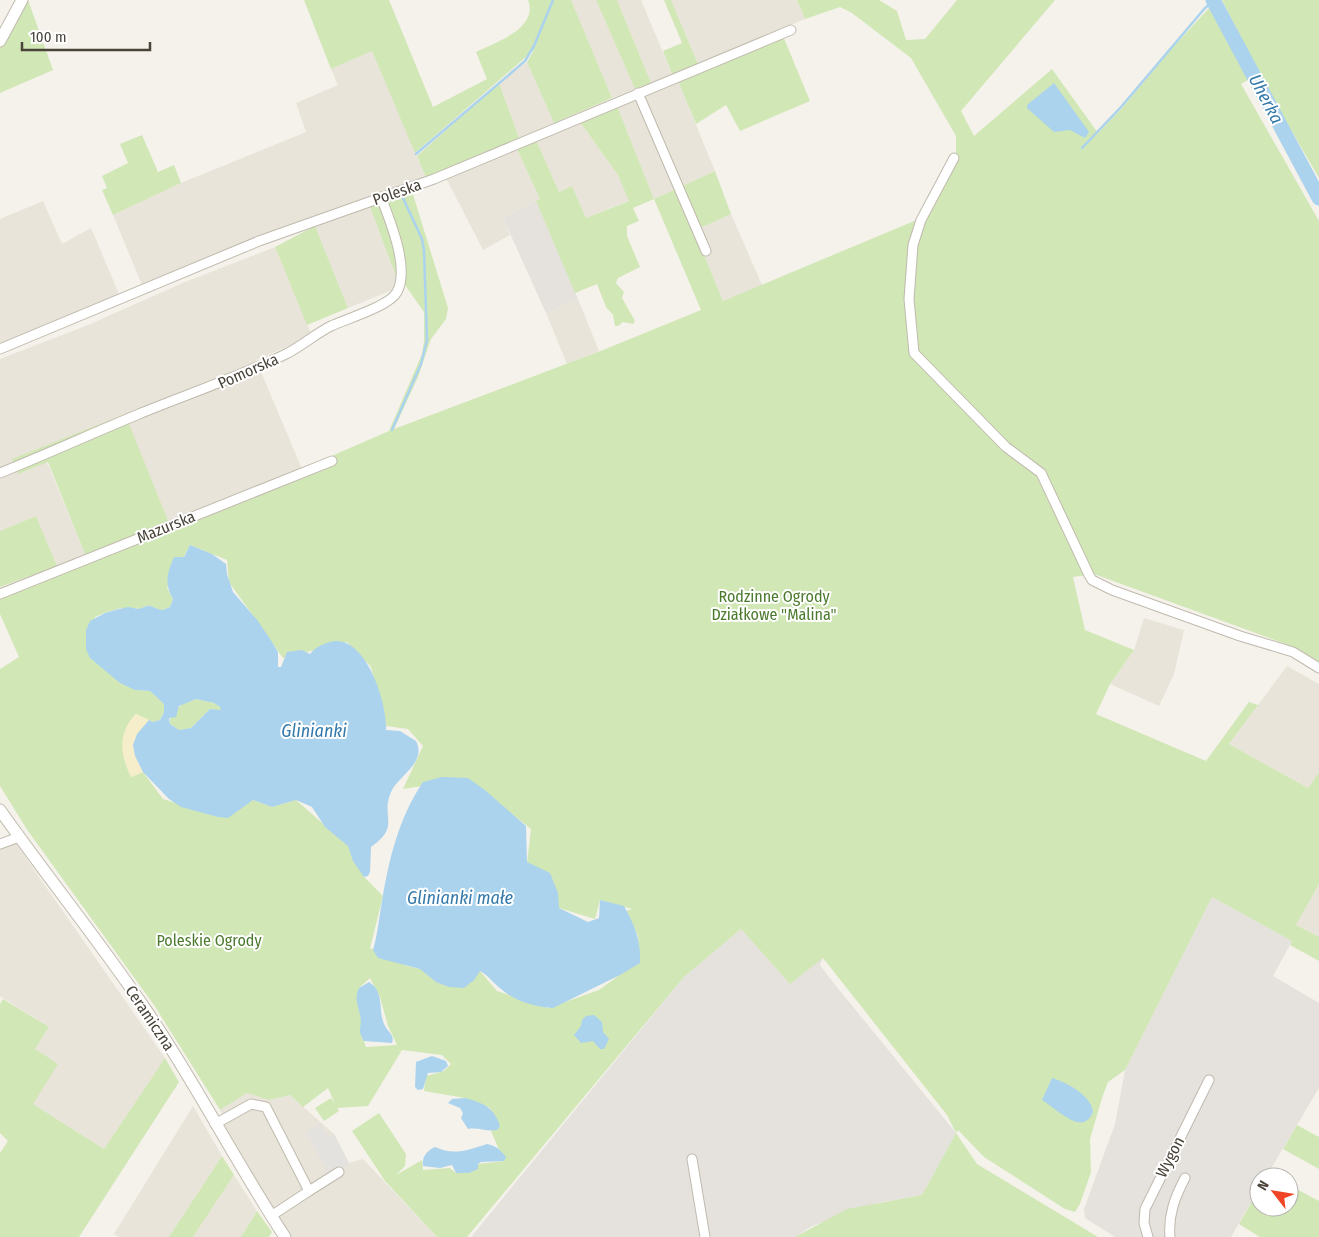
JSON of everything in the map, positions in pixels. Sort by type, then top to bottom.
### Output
[{"type":"street","points":[[0,41],[22,0]]},
{"type":"street","name":"Poleska","points":[[0,349],[251,244],[434,179],[791,30]]},
{"type":"street","points":[[638,93],[706,251]]},
{"type":"street","points":[[954,158],[921,220],[912,245],[910,299],[914,353],[1006,447],[1041,473],[1092,580],[1112,590],[1223,630],[1293,652],[1319,668]]},
{"type":"street","name":"Pomorska","points":[[0,473],[140,414],[249,371],[288,353],[329,327],[389,301],[398,292],[400,262],[395,234],[381,197]]},
{"type":"street","name":"Mazurska","points":[[0,594],[332,461]]},
{"type":"street","name":"Ceramiczna","points":[[0,810],[146,1010],[184,1069],[215,1124],[285,1237]]},
{"type":"street","points":[[0,844],[19,837]]},
{"type":"street","name":"Wygon","points":[[1148,1237],[1144,1223],[1145,1209],[1209,1080]]},
{"type":"street","points":[[215,1124],[251,1104],[266,1107],[308,1191]]},
{"type":"street","points":[[692,1159],[705,1237]]},
{"type":"street","points":[[271,1216],[339,1172]]},
{"type":"street","points":[[1170,1237],[1172,1210],[1176,1194],[1185,1178]]},
{"type":"shaded area","points":[[571,0],[596,0],[635,89],[612,98]]},
{"type":"shaded area","points":[[617,0],[641,0],[672,74],[651,83]]},
{"type":"shaded area","points":[[671,0],[797,0],[805,19],[698,64]]},
{"type":"shaded area","points":[[372,51],[426,178],[266,234],[142,285],[113,215],[181,183],[306,132],[296,103],[338,85],[331,69]]},
{"type":"shaded area","points":[[527,62],[554,123],[519,138],[499,83]]},
{"type":"shaded area","points":[[678,81],[715,171],[654,199],[617,106]]},
{"type":"shaded area","points":[[580,122],[618,175],[630,200],[586,218],[572,186],[559,192],[536,140]]},
{"type":"shaded area","points":[[517,149],[540,199],[503,218],[510,235],[483,250],[446,178]]},
{"type":"shaded area","points":[[43,201],[62,244],[91,228],[119,294],[0,343],[0,219]]},
{"type":"shaded area","points":[[536,201],[578,299],[546,313],[503,218]]},
{"type":"shaded area","points":[[370,207],[400,287],[348,308],[315,226]]},
{"type":"shaded area","points":[[731,214],[762,285],[723,301],[694,231]]},
{"type":"shaded area","points":[[275,247],[312,336],[256,360],[302,469],[169,523],[124,414],[96,426],[47,462],[85,554],[57,566],[36,516],[0,531],[0,359],[88,325],[185,282]]},
{"type":"shaded area","points":[[578,299],[599,351],[567,364],[546,313]]},
{"type":"shaded area","points":[[1144,618],[1184,630],[1174,674],[1159,706],[1110,684],[1134,650]]},
{"type":"shaded area","points":[[1287,666],[1319,684],[1319,772],[1308,788],[1229,744]]},
{"type":"shaded area","points":[[14,841],[165,1058],[104,1149],[33,1104],[35,1049],[49,1027],[0,996],[0,845]]},
{"type":"shaded area","points":[[1319,884],[1319,937],[1296,925]]},
{"type":"shaded area","points":[[1212,897],[1292,941],[1273,976],[1319,1003],[1319,1088],[1272,1167],[1249,1167],[1249,1206],[1231,1237],[1115,1237],[1085,1218],[1084,1209],[1115,1124],[1125,1070]]},
{"type":"shaded area","points":[[741,929],[790,984],[823,957],[820,965],[832,981],[956,1133],[922,1195],[877,1203],[812,1226],[795,1237],[471,1237],[684,977]]},
{"type":"shaded area","points":[[247,1093],[269,1100],[290,1095],[334,1134],[349,1163],[363,1159],[437,1237],[290,1237],[230,1141],[220,1110]]},
{"type":"shaded area","points":[[193,1106],[222,1156],[169,1237],[119,1237],[114,1234]]},
{"type":"shaded area","points":[[321,1124],[329,1137],[334,1134],[349,1163],[330,1177],[306,1132]]},
{"type":"shaded area","points":[[234,1175],[257,1211],[241,1237],[193,1237]]},
{"type":"green space","points":[[26,0],[28,0],[53,70],[0,93],[0,48]]},
{"type":"green space","points":[[304,0],[389,0],[433,107],[487,79],[476,52],[504,39],[521,26],[527,19],[530,10],[528,0],[571,0],[612,98],[554,123],[527,62],[534,50],[415,153],[372,51],[331,69]]},
{"type":"green space","points":[[596,0],[617,0],[651,83],[635,89]]},
{"type":"green space","points":[[664,0],[671,0],[698,64],[672,74],[663,51],[682,43]]},
{"type":"green space","name":"Rodzinne Ogrody Działkowe \"Malina\"","points":[[797,0],[879,0],[897,11],[906,40],[925,39],[957,0],[1055,0],[961,111],[974,136],[1052,69],[1098,133],[1211,6],[1251,78],[1241,84],[1319,221],[1319,664],[1291,646],[1094,574],[1073,577],[1085,630],[1134,650],[1110,684],[1096,714],[1206,761],[1249,702],[1258,705],[1229,744],[1308,788],[1319,772],[1319,884],[1296,925],[1319,937],[1319,961],[1290,945],[1292,941],[1212,897],[1125,1070],[1108,1082],[1090,1139],[1091,1172],[1080,1204],[1075,1212],[1065,1209],[984,1157],[958,1130],[956,1133],[947,1115],[823,958],[790,984],[741,929],[684,977],[467,1237],[437,1237],[385,1181],[352,1131],[379,1113],[406,1154],[405,1166],[396,1175],[422,1160],[423,1170],[450,1168],[456,1173],[478,1169],[478,1164],[504,1161],[491,1131],[500,1126],[490,1108],[465,1098],[424,1091],[426,1076],[444,1071],[451,1064],[442,1055],[402,1050],[368,1106],[337,1108],[339,1111],[324,1121],[315,1108],[331,1098],[335,1104],[328,1088],[303,1107],[290,1095],[269,1100],[247,1093],[220,1110],[154,1005],[28,831],[0,786],[0,669],[19,657],[0,614],[0,597],[198,518],[200,520],[203,512],[389,431],[422,354],[424,312],[405,285],[400,287],[370,207],[412,191],[448,308],[446,319],[431,339],[418,377],[394,429],[603,350],[701,310],[654,199],[715,171],[731,214],[694,231],[723,301],[919,219],[956,158],[956,136],[911,58],[852,13],[840,7],[805,19]],"holes":[[[190,545],[227,560],[229,582],[283,658],[347,642],[371,667],[386,726],[408,729],[423,746],[403,789],[468,779],[531,829],[527,863],[559,908],[595,919],[600,900],[632,909],[626,911],[638,936],[640,960],[599,990],[548,1008],[497,991],[480,971],[420,969],[407,966],[370,948],[383,896],[364,877],[353,850],[296,800],[272,807],[253,800],[207,813],[163,799],[143,772],[131,777],[124,744],[126,729],[136,714],[153,722],[160,720],[164,712],[164,704],[150,691],[135,690],[90,658],[95,617],[122,608],[139,609],[149,606],[163,610],[170,607],[173,599],[167,588]],[[370,978],[380,997],[388,1026],[397,1045],[366,1047],[359,988]]]},
{"type":"green space","points":[[1222,0],[1319,0],[1319,178],[1266,87]]},
{"type":"green space","points":[[783,36],[810,101],[740,131],[726,105],[696,124],[678,81]]},
{"type":"green space","points":[[499,83],[519,138],[426,178],[417,156]]},
{"type":"green space","points":[[617,106],[654,199],[633,208],[639,221],[627,226],[627,236],[640,267],[618,278],[616,283],[624,292],[622,298],[635,321],[633,324],[623,322],[615,326],[613,315],[606,307],[597,284],[575,293],[536,201],[540,199],[517,149],[536,140],[559,192],[572,186],[586,218],[629,201],[618,175],[580,122]]},
{"type":"green space","points":[[142,135],[158,172],[174,165],[181,183],[113,215],[102,190],[107,188],[102,176],[128,163],[120,144]]},
{"type":"green space","points":[[315,226],[348,308],[307,325],[275,247]]},
{"type":"green space","points":[[125,414],[169,523],[85,554],[48,462],[18,474],[12,459]]},
{"type":"green space","points":[[36,516],[57,566],[0,587],[0,531]]},
{"type":"green space","points":[[196,699],[214,703],[221,707],[221,711],[210,709],[191,728],[179,730],[170,724],[170,717],[183,703]]},
{"type":"green space","points":[[3,999],[49,1027],[35,1049],[58,1064],[33,1104],[104,1149],[165,1058],[179,1082],[79,1237],[0,1237],[0,1153],[8,1141],[0,1133],[0,1004]]},
{"type":"green space","points":[[1297,1125],[1319,1137],[1319,1169],[1283,1149]]},
{"type":"green space","points":[[956,1133],[977,1164],[1098,1237],[795,1237],[847,1209],[922,1195]]},
{"type":"green space","points":[[222,1156],[234,1175],[193,1237],[169,1237]]},
{"type":"green space","points":[[1299,1190],[1319,1201],[1319,1237],[1260,1237],[1239,1224],[1249,1206],[1249,1217],[1299,1217]]},
{"type":"green space","points":[[257,1211],[272,1232],[269,1237],[241,1237]]},
{"type":"sand","points":[[136,714],[149,720],[140,733],[136,745],[137,757],[143,772],[131,777],[124,761],[122,744],[126,729]]},
{"type":"water","points":[[1054,83],[1089,132],[1085,138],[1070,130],[1054,132],[1027,108],[1027,105]]},
{"type":"water","name":"Glinianki","points":[[190,545],[212,554],[226,564],[233,592],[258,621],[278,652],[278,667],[281,667],[287,652],[302,650],[310,654],[319,646],[330,642],[343,642],[354,648],[372,672],[383,704],[386,730],[400,731],[416,741],[418,755],[415,762],[396,784],[389,799],[386,833],[371,847],[370,872],[368,876],[364,877],[353,861],[348,846],[325,827],[312,807],[296,800],[272,807],[253,800],[228,818],[218,817],[181,807],[169,799],[143,772],[135,756],[133,745],[137,734],[149,720],[153,722],[160,720],[164,712],[164,704],[150,691],[135,690],[120,683],[90,658],[86,649],[86,630],[90,621],[115,610],[128,607],[139,609],[149,606],[163,610],[170,607],[173,599],[168,588],[170,568],[174,557],[184,557]],"holes":[[[196,699],[214,703],[221,710],[210,709],[191,728],[179,730],[170,724],[169,718],[176,717],[179,706]]]},
{"type":"water","name":"Glinianki małe","points":[[442,777],[468,778],[526,826],[527,862],[550,873],[558,893],[559,908],[588,922],[599,918],[600,900],[624,906],[636,933],[640,963],[553,1008],[532,1005],[512,997],[480,971],[474,980],[464,988],[449,987],[436,982],[420,969],[378,958],[373,950],[388,870],[401,824],[407,809],[423,782]]},
{"type":"water","points":[[369,982],[378,991],[383,1020],[392,1036],[392,1043],[364,1041],[362,1037],[357,995],[359,988]]},
{"type":"water","points":[[594,1015],[602,1022],[603,1032],[609,1039],[604,1049],[600,1049],[593,1041],[581,1043],[574,1035],[586,1016]]},
{"type":"water","points":[[432,1056],[446,1061],[448,1066],[441,1072],[428,1073],[423,1089],[418,1090],[415,1087],[416,1062]]},
{"type":"water","points":[[1052,1078],[1071,1086],[1088,1100],[1093,1112],[1089,1119],[1083,1122],[1076,1122],[1042,1100]]},
{"type":"water","points":[[465,1098],[482,1104],[495,1114],[500,1126],[497,1130],[468,1129],[461,1118],[463,1113],[460,1108],[448,1103],[452,1099]]},
{"type":"water","points":[[487,1144],[502,1152],[506,1157],[504,1161],[481,1162],[478,1164],[478,1169],[469,1173],[456,1173],[452,1165],[440,1168],[423,1166],[425,1155],[435,1147],[455,1152]]},
{"type":"waterway","points":[[416,154],[525,61],[534,46],[553,0]]},
{"type":"waterway","name":"Uherka","points":[[1213,0],[1319,198]]},
{"type":"waterway","points":[[1082,148],[1121,107],[1205,8],[1214,1]]},
{"type":"waterway","points":[[392,430],[421,364],[427,340],[424,250],[422,239],[403,198]]},
{"type":"park label","name":"Poleskie Ogrody","points":[[209,940]]}]
